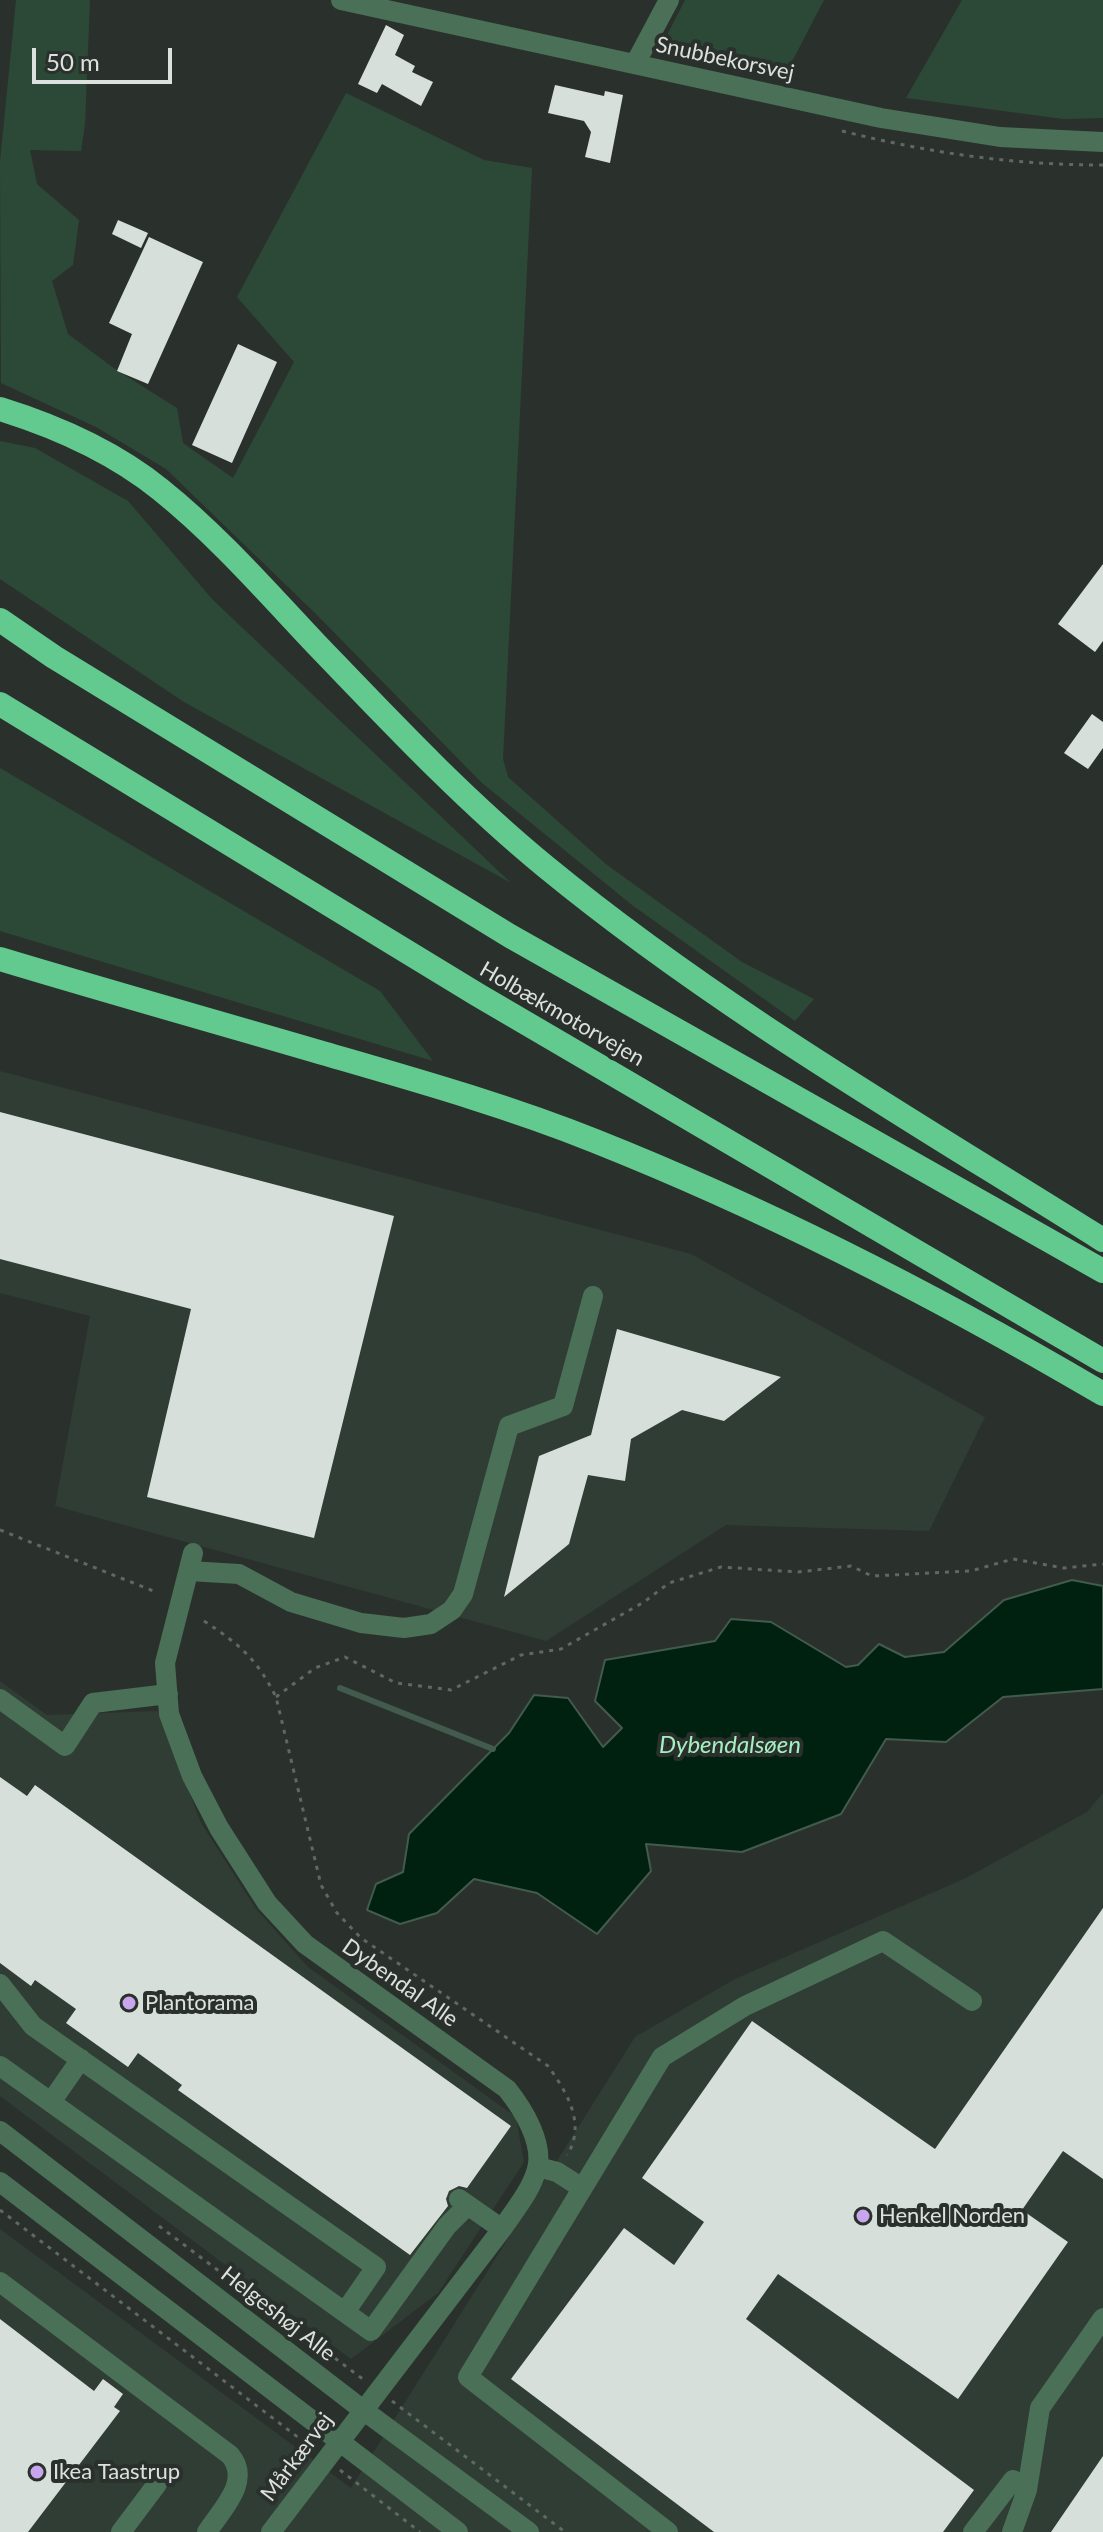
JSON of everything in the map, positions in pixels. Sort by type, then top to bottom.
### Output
[{"type":"highway","points":[[0,409],[68,433],[116,459],[162,491],[236,560],[439,772],[545,867],[660,954],[773,1033],[1103,1240]]},
{"type":"highway","name":"Holbækmotorvejen","points":[[0,620],[54,657],[510,936],[960,1193],[1103,1271]]},
{"type":"highway","name":"Holbækmotorvejen","points":[[0,704],[478,995],[1103,1361]]},
{"type":"highway","points":[[0,959],[478,1099],[594,1140],[712,1190],[853,1256],[1017,1343],[1103,1394]]},
{"type":"street","name":"Snubbekorsvej","points":[[341,0],[881,118],[1000,137],[1103,142]]},
{"type":"street","points":[[635,64],[669,0]]},
{"type":"street","name":"Dybendal Alle","points":[[547,2170],[525,2111],[507,2089],[305,1944],[267,1903],[219,1828],[192,1776],[169,1714],[165,1663],[191,1562],[239,1574],[291,1602],[361,1623],[404,1628],[431,1624],[441,1619],[463,1594],[509,1426],[563,1406],[593,1296]]},
{"type":"street","points":[[0,1699],[65,1746],[93,1703],[168,1694]]},
{"type":"street","points":[[668,2532],[468,2377],[662,2057],[745,2006],[883,1941],[972,2001]]},
{"type":"street","points":[[2,1993],[33,2026],[376,2267],[345,2312]]},
{"type":"street","points":[[51,2102],[81,2059]]},
{"type":"street","points":[[0,2066],[371,2331],[463,2202],[502,2229]]},
{"type":"street","name":"Helgeshøj Alle","points":[[0,2131],[363,2410],[529,2532]]},
{"type":"street","points":[[363,2410],[502,2229],[527,2190],[547,2170],[582,2188]]},
{"type":"street","points":[[0,2182],[332,2450],[458,2532]]},
{"type":"street","points":[[0,2282],[236,2462],[238,2484],[207,2532]]},
{"type":"street","points":[[1012,2532],[1027,2490],[1040,2408],[1103,2318]]},
{"type":"street","name":"Mårkærvej","points":[[271,2532],[363,2410]]},
{"type":"street","points":[[973,2532],[1013,2480]]},
{"type":"street","points":[[121,2532],[157,2484]]},
{"type":"path","points":[[0,1530],[156,1592]]},
{"type":"path","points":[[276,1697],[315,1668],[345,1657],[396,1683],[451,1690],[521,1655],[561,1649],[644,1602],[669,1583],[721,1567],[798,1572],[851,1566],[872,1576],[971,1571],[1013,1559],[1064,1568],[1103,1564]]},
{"type":"path","points":[[204,1621],[242,1647],[269,1682],[276,1697],[321,1885],[337,1913],[361,1938],[548,2066],[567,2093],[576,2128],[573,2145],[547,2170]]},
{"type":"path","points":[[0,2210],[332,2450],[420,2532]]},
{"type":"path","points":[[149,2219],[565,2532]]},
{"type":"shaded area","points":[[16,0],[90,0],[81,151],[30,150],[37,184],[79,220],[73,265],[52,281],[68,334],[115,369],[177,408],[183,443],[233,478],[294,362],[237,297],[346,93],[484,160],[532,168],[503,759],[508,777],[607,865],[742,962],[814,999],[795,1021],[632,905],[482,783],[315,613],[166,469],[96,427],[1,383],[0,162]]},
{"type":"shaded area","points":[[685,0],[824,0],[787,71],[661,47]]},
{"type":"shaded area","points":[[962,0],[1103,0],[1103,118],[1063,119],[906,98]]},
{"type":"shaded area","points":[[0,441],[35,448],[128,501],[212,599],[511,883],[184,702],[0,579]]},
{"type":"shaded area","points":[[0,768],[380,991],[433,1061],[0,931]]},
{"type":"shaded area","points":[[0,1071],[691,1254],[985,1417],[929,1531],[726,1525],[546,1641],[55,1506],[90,1316],[0,1293]]},
{"type":"shaded area","points":[[0,1681],[47,1715],[158,1711],[201,1823],[256,1909],[308,1967],[516,2117],[524,2162],[438,2293],[351,2359],[0,2096]]},
{"type":"shaded area","points":[[1103,1793],[1103,2532],[0,2532],[0,2229],[351,2488],[635,2037],[735,1979],[964,1879],[1087,1812]]},
{"type":"water","name":"Dybendalsøen","points":[[1072,1580],[1103,1586],[1103,1689],[1003,1697],[946,1742],[886,1739],[841,1814],[742,1852],[646,1844],[651,1871],[597,1934],[537,1893],[474,1879],[437,1913],[400,1924],[367,1910],[376,1884],[403,1872],[409,1834],[509,1733],[534,1695],[568,1698],[603,1747],[622,1728],[595,1701],[605,1660],[715,1641],[731,1619],[771,1622],[846,1667],[858,1665],[879,1644],[905,1657],[944,1652],[1004,1600]]},
{"type":"building","points":[[386,25],[404,35],[395,55],[415,66],[412,72],[433,82],[421,106],[382,84],[377,93],[358,84]]},
{"type":"building","points":[[555,85],[604,96],[605,91],[623,95],[610,163],[585,157],[591,132],[584,121],[548,113]]},
{"type":"building","points":[[118,220],[148,233],[141,248],[112,234]]},
{"type":"building","points":[[149,237],[203,262],[148,384],[117,371],[132,334],[109,323]]},
{"type":"building","points":[[238,344],[277,362],[232,463],[192,445]]},
{"type":"building","points":[[1103,564],[1103,641],[1095,652],[1058,624]]},
{"type":"building","points":[[1092,714],[1103,722],[1103,748],[1088,769],[1064,753]]},
{"type":"building","points":[[0,1112],[394,1216],[314,1538],[147,1497],[191,1309],[0,1259]]},
{"type":"building","points":[[617,1329],[781,1377],[724,1421],[682,1410],[631,1439],[625,1481],[588,1475],[569,1544],[504,1597],[539,1456],[591,1435]]},
{"type":"building","points":[[0,1777],[27,1796],[35,1785],[511,2126],[467,2188],[459,2186],[449,2191],[446,2199],[448,2206],[410,2255],[178,2090],[182,2085],[138,2053],[128,2067],[66,2023],[76,2009],[35,1980],[31,1986],[0,1963]]},
{"type":"building","name":"Henkel Norden","points":[[1103,1908],[1103,2179],[1063,2151],[1022,2210],[1068,2242],[958,2399],[778,2274],[746,2319],[974,2490],[943,2532],[714,2532],[511,2379],[624,2228],[674,2265],[704,2222],[642,2178],[752,2021],[935,2149]]},
{"type":"building","name":"Ikea Taastrup","points":[[0,2319],[94,2391],[103,2379],[123,2394],[114,2407],[120,2411],[28,2532],[0,2532]]},
{"type":"building","points":[[1103,2456],[1103,2532],[1051,2532]]},
{"type":"waterway","points":[[340,1688],[493,1749]]},
{"type":"place","name":"Plantorama","points":[[129,2003]]},
{"type":"place","name":"Henkel Norden","points":[[863,2216]]},
{"type":"place","name":"Ikea Taastrup","points":[[37,2472]]}]
